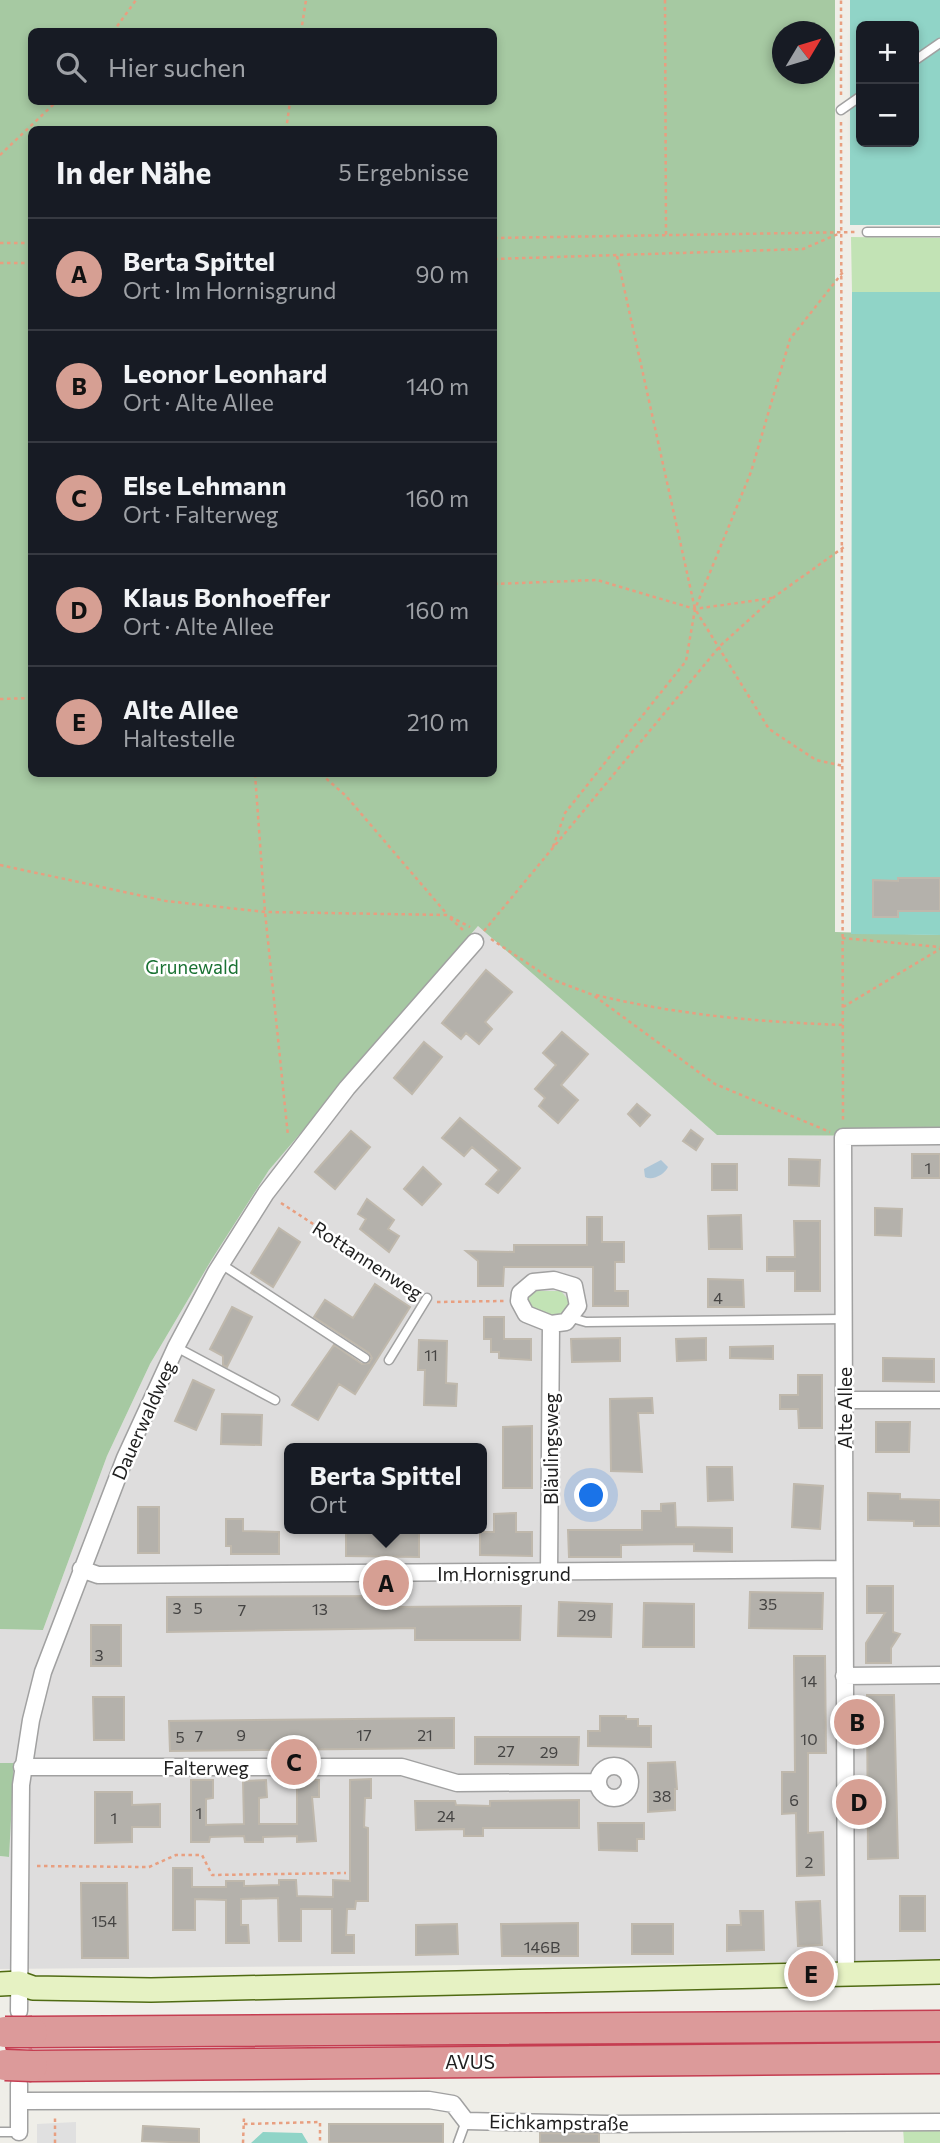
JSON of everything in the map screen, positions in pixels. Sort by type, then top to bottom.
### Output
[{"type":"highway","name":"AVUS","points":[[14,2027],[940,2026]]},
{"type":"highway","name":"AVUS","points":[[14,2070],[940,2058]]},
{"type":"street","name":"Dauerwaldweg","points":[[9,1984],[20,1865],[22,1768],[43,1672],[125,1458],[176,1347],[221,1264],[266,1193],[347,1088],[478,938]]},
{"type":"street","points":[[843,1137],[940,1136]]},
{"type":"street","name":"Alte Allee","points":[[843,1137],[846,1973]]},
{"type":"street","points":[[554,1280],[575,1286],[579,1306],[572,1318],[551,1324],[526,1314],[519,1301],[520,1293],[533,1282],[554,1280]]},
{"type":"street","name":"Bläulingsweg","points":[[550,1573],[551,1324]]},
{"type":"street","points":[[844,1400],[940,1400]]},
{"type":"street","name":"Im Hornisgrund","points":[[81,1569],[98,1575],[844,1569]]},
{"type":"street","points":[[845,1676],[940,1675]]},
{"type":"street","name":"Falterweg","points":[[22,1768],[402,1767],[457,1783],[597,1782]]},
{"type":"street","points":[[14,2027],[9,1984],[33,1988],[151,1990],[940,1972]]},
{"type":"street","points":[[14,2070],[19,2101],[19,2132]]},
{"type":"street","name":"Eichkampstraße","points":[[19,2101],[429,2100],[453,2104],[466,2121],[608,2124],[940,2122]]},
{"type":"lane","points":[[919,58],[940,43]]},
{"type":"lane","points":[[841,110],[856,100]]},
{"type":"lane","points":[[867,232],[940,232]]},
{"type":"lane","points":[[221,1264],[365,1358]]},
{"type":"lane","points":[[389,1360],[427,1298]]},
{"type":"lane","points":[[572,1318],[586,1322],[844,1319]]},
{"type":"lane","points":[[176,1347],[275,1400]]},
{"type":"lane","points":[[458,2143],[466,2121]]},
{"type":"lane","points":[[0,2132],[19,2132]]},
{"type":"path","points":[[116,28],[136,0]]},
{"type":"path","points":[[302,28],[306,0]]},
{"type":"path","points":[[665,0],[666,235]]},
{"type":"path","points":[[31,126],[53,105]]},
{"type":"path","points":[[287,126],[290,105]]},
{"type":"path","points":[[0,155],[28,128]]},
{"type":"path","points":[[497,238],[841,232]]},
{"type":"path","points":[[497,259],[803,249],[841,232]]},
{"type":"path","points":[[593,995],[715,1084],[843,1137],[844,547],[841,232]]},
{"type":"path","points":[[0,243],[28,243]]},
{"type":"path","points":[[617,256],[695,608],[769,729],[816,760],[843,766]]},
{"type":"path","points":[[0,263],[28,263]]},
{"type":"path","points":[[551,850],[565,813],[686,661],[695,608],[751,472],[790,339],[842,272]]},
{"type":"path","points":[[478,938],[720,646],[774,597],[844,547]]},
{"type":"path","points":[[497,584],[597,580],[695,608],[774,597]]},
{"type":"path","points":[[0,699],[28,698]]},
{"type":"path","points":[[255,777],[265,912],[290,1160]]},
{"type":"path","points":[[324,777],[362,813],[447,915],[478,938],[551,979],[593,995],[659,1010],[757,1021],[843,1025]]},
{"type":"path","points":[[0,865],[166,901],[265,912],[447,915],[478,938]]},
{"type":"path","points":[[842,938],[940,948]]},
{"type":"path","points":[[843,1007],[940,948]]},
{"type":"path","name":"Rottannenweg","points":[[266,1193],[433,1302],[519,1301]]},
{"type":"path","points":[[20,1865],[149,1867],[176,1855],[202,1855],[212,1875],[346,1873]]},
{"type":"path","points":[[243,2143],[245,2100]]},
{"type":"path","points":[[55,2101],[55,2143]]},
{"type":"path","points":[[244,2124],[320,2122],[320,2143]]},
{"type":"shaded area","points":[[850,0],[940,0],[940,225],[850,225]]},
{"type":"shaded area","points":[[852,292],[940,292],[940,935],[851,934]]},
{"type":"shaded area","points":[[478,926],[717,1135],[940,1136],[940,1961],[0,1969],[0,1856],[8,1857],[13,1763],[0,1763],[0,1629],[43,1630],[107,1456],[150,1364],[269,1170]]},
{"type":"shaded area","points":[[661,1160],[668,1167],[664,1172],[655,1177],[645,1177],[644,1169]]},
{"type":"shaded area","points":[[76,2122],[76,2143],[37,2143],[37,2124]]},
{"type":"shaded area","points":[[263,2132],[302,2133],[308,2143],[251,2143]]},
{"type":"green space","name":"Grunewald","points":[[0,0],[835,0],[835,21],[772,21],[772,84],[835,84],[835,932],[940,935],[940,1136],[717,1135],[478,926],[269,1170],[150,1364],[107,1456],[43,1630],[0,1629]]},
{"type":"green space","points":[[851,237],[940,238],[940,292],[852,292]]},
{"type":"green space","points":[[537,1291],[561,1291],[570,1302],[568,1307],[562,1314],[537,1316],[526,1303],[529,1296]]},
{"type":"green space","points":[[0,1763],[14,1763],[9,1857],[0,1856]]},
{"type":"green space","points":[[903,2128],[940,2128],[940,2143],[904,2143]]},
{"type":"building","points":[[898,878],[940,878],[940,911],[898,911],[898,917],[873,917],[873,880],[898,881]]},
{"type":"building","points":[[486,970],[512,992],[485,1022],[492,1029],[479,1044],[466,1033],[461,1039],[442,1023]]},
{"type":"building","points":[[562,1032],[588,1054],[561,1085],[578,1100],[558,1123],[539,1106],[545,1098],[535,1089],[556,1065],[543,1053]]},
{"type":"building","points":[[424,1042],[442,1057],[412,1094],[394,1078]]},
{"type":"building","points":[[637,1104],[650,1115],[640,1126],[628,1114]]},
{"type":"building","points":[[460,1118],[520,1168],[498,1193],[486,1184],[499,1170],[472,1147],[464,1156],[442,1138]]},
{"type":"building","points":[[691,1130],[703,1139],[696,1150],[683,1141]]},
{"type":"building","points":[[351,1131],[370,1147],[335,1189],[315,1172]]},
{"type":"building","points":[[912,1154],[940,1154],[940,1178],[912,1178]]},
{"type":"building","points":[[789,1159],[820,1160],[819,1186],[789,1185]]},
{"type":"building","points":[[712,1164],[737,1164],[737,1190],[712,1190]]},
{"type":"building","points":[[423,1167],[441,1184],[422,1205],[404,1189]]},
{"type":"building","points":[[367,1199],[394,1220],[388,1229],[399,1236],[389,1252],[360,1229],[366,1219],[358,1214]]},
{"type":"building","points":[[875,1208],[902,1209],[901,1236],[875,1235]]},
{"type":"building","points":[[741,1215],[742,1249],[709,1249],[708,1216]]},
{"type":"building","points":[[587,1217],[602,1217],[602,1242],[624,1242],[624,1262],[615,1262],[615,1291],[628,1291],[628,1306],[593,1306],[593,1267],[504,1267],[503,1286],[478,1286],[478,1261],[466,1251],[514,1252],[514,1245],[587,1245]]},
{"type":"building","points":[[794,1221],[820,1221],[820,1291],[795,1291],[795,1271],[767,1271],[767,1257],[795,1257]]},
{"type":"building","points":[[279,1228],[300,1242],[273,1287],[251,1273]]},
{"type":"building","points":[[708,1279],[743,1280],[744,1307],[708,1307]]},
{"type":"building","points":[[375,1284],[410,1307],[355,1394],[339,1384],[318,1420],[292,1405],[334,1345],[362,1364],[369,1363],[372,1358],[369,1353],[314,1317],[325,1300],[353,1318]]},
{"type":"building","points":[[232,1307],[252,1317],[227,1367],[223,1365],[223,1356],[210,1349]]},
{"type":"building","points":[[484,1317],[504,1317],[504,1339],[531,1339],[531,1360],[499,1358],[499,1352],[491,1352],[491,1339],[484,1339]]},
{"type":"building","points":[[620,1338],[620,1361],[572,1362],[571,1339]]},
{"type":"building","points":[[706,1338],[706,1360],[677,1361],[676,1339]]},
{"type":"building","points":[[419,1340],[447,1341],[446,1383],[457,1384],[456,1406],[424,1405],[425,1370],[418,1370]]},
{"type":"building","points":[[773,1346],[773,1359],[730,1358],[730,1347]]},
{"type":"building","points":[[883,1358],[934,1359],[934,1382],[883,1381]]},
{"type":"building","points":[[798,1375],[822,1375],[822,1428],[799,1428],[798,1409],[780,1409],[780,1395],[798,1395]]},
{"type":"building","points":[[193,1380],[214,1390],[196,1430],[175,1421]]},
{"type":"building","points":[[652,1398],[653,1413],[638,1413],[642,1472],[611,1471],[610,1399]]},
{"type":"building","points":[[222,1414],[262,1415],[261,1445],[221,1444]]},
{"type":"building","points":[[876,1422],[910,1422],[909,1452],[876,1452]]},
{"type":"building","points":[[532,1426],[532,1488],[503,1488],[503,1427]]},
{"type":"building","points":[[707,1467],[732,1467],[733,1500],[708,1501]]},
{"type":"building","points":[[794,1484],[823,1486],[820,1529],[792,1527]]},
{"type":"building","points":[[868,1493],[900,1494],[900,1499],[940,1500],[940,1526],[914,1526],[914,1521],[868,1520]]},
{"type":"building","points":[[675,1503],[676,1527],[732,1528],[732,1552],[694,1551],[694,1544],[621,1545],[621,1557],[569,1557],[568,1530],[642,1530],[642,1511],[661,1511],[661,1504]]},
{"type":"building","points":[[138,1507],[159,1507],[159,1553],[138,1553]]},
{"type":"building","points":[[516,1513],[516,1532],[532,1532],[532,1556],[480,1555],[480,1534],[494,1532],[494,1514]]},
{"type":"building","points":[[226,1519],[243,1519],[243,1531],[279,1532],[279,1554],[231,1554],[231,1546],[226,1546]]},
{"type":"building","points":[[346,1534],[419,1534],[419,1557],[346,1556]]},
{"type":"building","points":[[867,1586],[893,1586],[893,1632],[900,1634],[891,1648],[891,1663],[866,1663],[866,1643],[885,1613],[867,1613]]},
{"type":"building","points":[[750,1592],[823,1593],[822,1629],[749,1628]]},
{"type":"building","points":[[394,1596],[394,1607],[521,1606],[520,1640],[415,1640],[415,1628],[167,1632],[167,1597]]},
{"type":"building","points":[[559,1602],[612,1604],[611,1637],[558,1636]]},
{"type":"building","points":[[644,1603],[694,1604],[694,1647],[643,1647]]},
{"type":"building","points":[[91,1625],[121,1625],[121,1666],[91,1666]]},
{"type":"building","points":[[794,1656],[825,1656],[826,1753],[808,1753],[808,1833],[823,1832],[824,1875],[797,1876],[796,1813],[782,1814],[782,1772],[795,1772]]},
{"type":"building","points":[[867,1695],[894,1695],[898,1858],[868,1859]]},
{"type":"building","points":[[93,1697],[124,1697],[124,1740],[94,1740]]},
{"type":"building","points":[[600,1716],[626,1716],[626,1719],[638,1719],[638,1726],[651,1726],[651,1747],[588,1746],[588,1731],[600,1731]]},
{"type":"building","points":[[454,1718],[454,1748],[170,1751],[169,1721]]},
{"type":"building","points":[[475,1737],[579,1737],[578,1765],[475,1764]]},
{"type":"building","points":[[675,1762],[675,1810],[648,1812],[648,1763]]},
{"type":"building","points":[[371,1779],[371,1798],[365,1798],[364,1827],[368,1828],[368,1901],[356,1901],[355,1909],[347,1909],[346,1935],[354,1935],[354,1953],[332,1953],[332,1909],[301,1909],[301,1941],[279,1941],[278,1898],[241,1899],[241,1925],[248,1925],[249,1943],[226,1943],[226,1900],[195,1899],[195,1930],[173,1930],[173,1868],[192,1868],[192,1887],[226,1887],[226,1881],[244,1881],[244,1886],[279,1885],[279,1880],[296,1880],[297,1896],[333,1897],[333,1880],[350,1881],[350,1780]]},
{"type":"building","points":[[191,1780],[213,1780],[213,1798],[206,1799],[206,1825],[244,1824],[243,1781],[266,1780],[267,1797],[259,1798],[259,1824],[297,1824],[297,1780],[319,1780],[319,1797],[312,1797],[316,1841],[297,1842],[297,1836],[263,1837],[263,1842],[245,1842],[244,1836],[210,1837],[209,1842],[191,1842]]},
{"type":"building","points":[[95,1792],[132,1792],[132,1805],[160,1804],[160,1827],[132,1827],[132,1842],[95,1843]]},
{"type":"building","points":[[579,1800],[579,1828],[483,1828],[483,1836],[464,1836],[464,1829],[416,1830],[415,1801],[455,1801],[456,1805],[490,1806],[490,1801]]},
{"type":"building","points":[[598,1823],[644,1823],[644,1839],[637,1839],[637,1851],[599,1850]]},
{"type":"building","points":[[81,1883],[127,1883],[128,1958],[82,1958]]},
{"type":"building","points":[[900,1896],[925,1896],[925,1931],[900,1931]]},
{"type":"building","points":[[820,1901],[822,1945],[798,1946],[796,1902]]},
{"type":"building","points":[[740,1911],[763,1911],[764,1950],[727,1951],[727,1925],[741,1925]]},
{"type":"building","points":[[578,1923],[578,1956],[502,1956],[501,1924]]},
{"type":"building","points":[[457,1924],[458,1954],[416,1955],[416,1925]]},
{"type":"building","points":[[632,1924],[673,1924],[673,1954],[632,1954]]},
{"type":"building","points":[[329,2124],[443,2124],[443,2143],[329,2143]]},
{"type":"building","points":[[143,2126],[199,2129],[199,2143],[142,2141]]},
{"type":"building","points":[[540,2133],[599,2134],[599,2143],[540,2143]]},
{"type":"place","name":"Berta Spittel","points":[[386,1583]]},
{"type":"place","name":"Leonor Leonhard","points":[[857,1722]]},
{"type":"place","name":"Else Lehmann","points":[[294,1762]]},
{"type":"place","name":"Klaus Bonhoeffer","points":[[859,1802]]},
{"type":"place","name":"Alte Allee","points":[[811,1974]]}]
